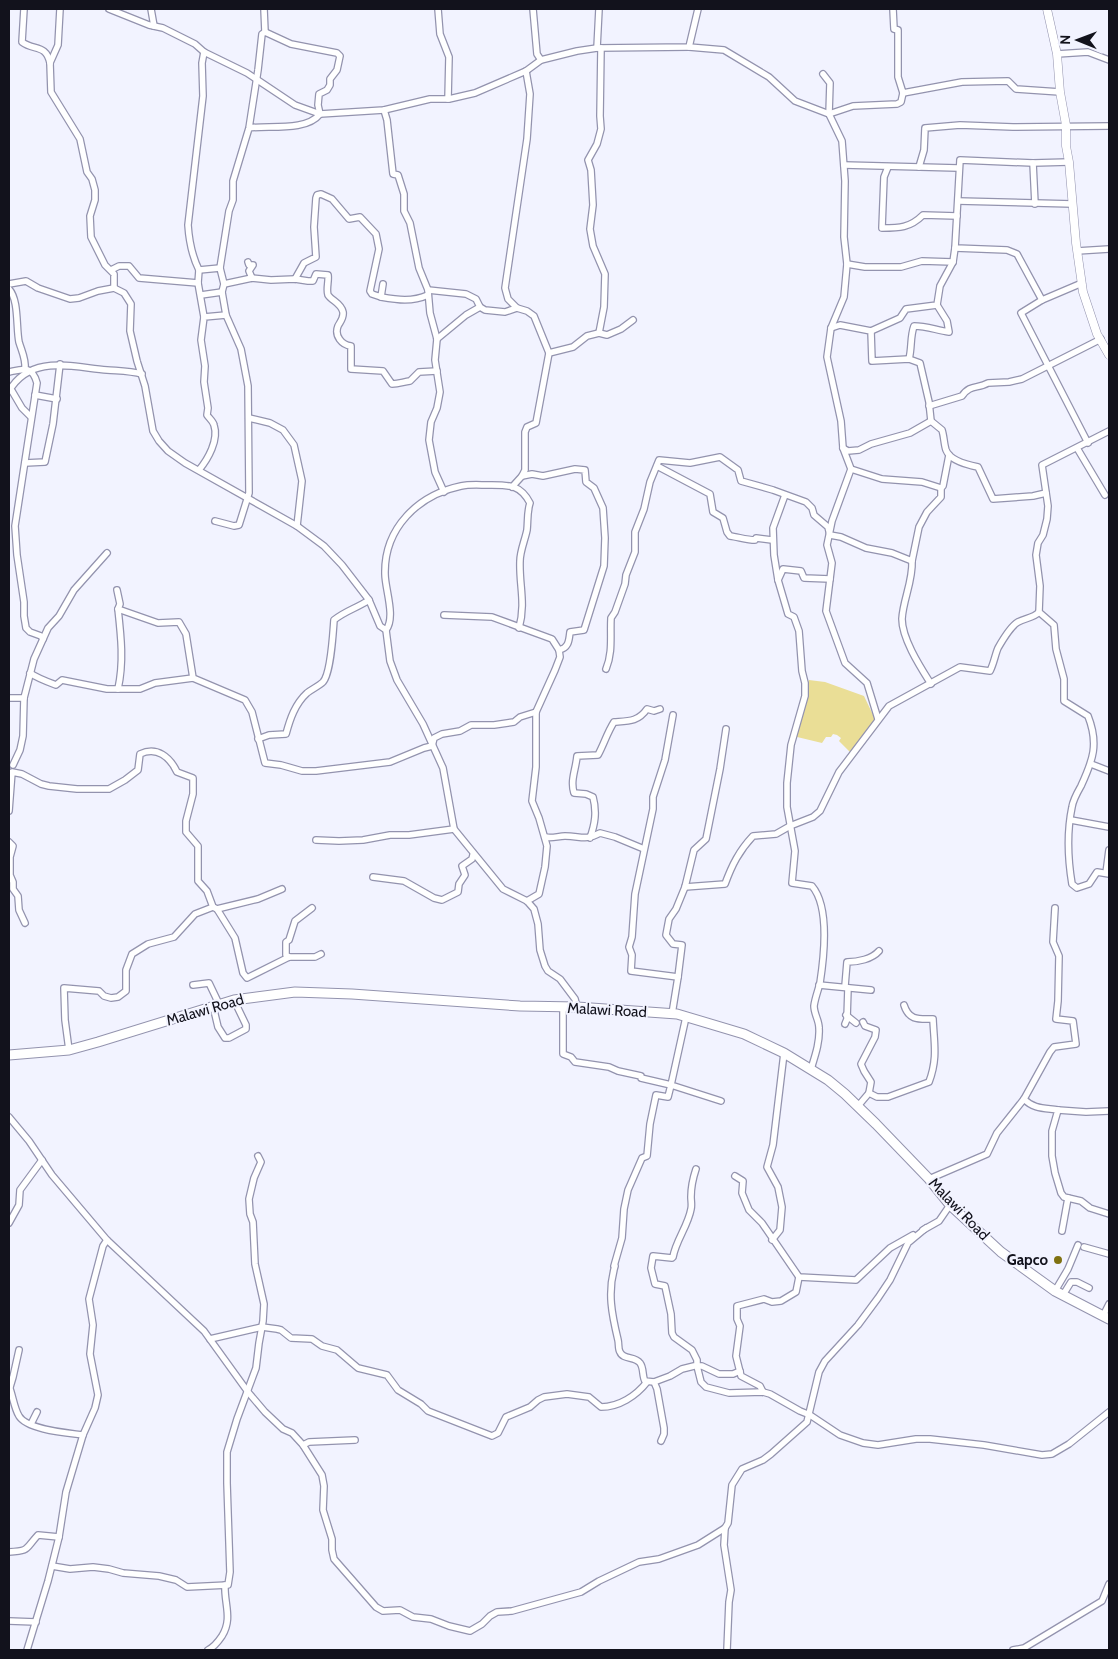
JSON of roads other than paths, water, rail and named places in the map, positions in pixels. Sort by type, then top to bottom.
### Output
[{"type":"main road","name":"Malawi Road","points":[[9,1055],[68,1050],[234,1000],[295,992],[352,994],[520,1006],[577,1007],[672,1014],[686,1017],[744,1034],[784,1053],[828,1080],[858,1106],[929,1179],[950,1205],[1001,1252],[1026,1272],[1059,1293],[1106,1317]]},
{"type":"street","points":[[24,9],[22,42],[28,46],[41,48],[46,52],[50,63],[51,92],[75,128],[80,140],[87,172],[92,179],[95,190],[95,200],[90,216],[91,237],[105,265],[114,274],[114,288]]},
{"type":"street","points":[[50,63],[58,45],[60,9]]},
{"type":"street","points":[[109,9],[163,28],[257,80],[295,105],[320,114],[384,110],[430,99],[448,99],[475,93],[526,71],[542,60],[577,51],[599,48],[689,47],[724,50],[769,77],[796,101],[829,114],[853,106],[897,104],[901,102],[903,93],[898,77],[898,30],[894,30],[893,9]]},
{"type":"street","points":[[150,9],[154,26]]},
{"type":"street","points":[[215,521],[234,526],[239,525],[249,493],[248,386],[241,349],[226,315],[222,292],[224,284],[220,268],[229,212],[233,200],[233,181],[249,128],[262,34],[265,32],[264,9]]},
{"type":"street","points":[[438,9],[440,34],[449,57],[448,99]]},
{"type":"street","points":[[598,333],[604,308],[605,274],[593,246],[590,229],[593,205],[591,170],[588,160],[597,144],[601,129],[599,9]]},
{"type":"street","points":[[689,47],[698,9]]},
{"type":"street","points":[[1047,9],[1057,54],[1082,283],[1097,334],[1109,355]]},
{"type":"street","points":[[532,10],[536,54],[542,60]]},
{"type":"street","points":[[265,32],[292,44],[337,53],[340,56],[337,70],[330,79],[330,85],[327,90],[318,94],[320,114]]},
{"type":"street","points":[[199,470],[208,459],[214,443],[214,424],[206,415],[208,408],[201,340],[204,318],[198,283],[199,270],[191,246],[188,224],[203,96],[202,64],[204,52]]},
{"type":"street","points":[[1057,54],[1088,52],[1109,60]]},
{"type":"street","points":[[512,487],[525,470],[525,432],[527,427],[536,423],[549,353],[534,316],[527,311],[517,308],[508,299],[505,288],[527,139],[530,94],[526,71]]},
{"type":"street","points":[[823,74],[830,83],[829,114],[842,141],[844,237],[847,264],[844,297],[831,328],[827,357],[841,421],[842,448],[851,469],[832,521],[827,545],[832,563],[826,611],[845,663],[867,683],[878,719]]},
{"type":"street","points":[[903,93],[962,82],[1008,81],[1016,89],[1060,92]]},
{"type":"street","points":[[384,110],[387,120],[393,174],[398,175],[403,186],[404,211],[410,223],[419,268],[428,292],[430,313],[437,339],[435,360],[440,392],[437,408],[431,422],[429,440],[435,472],[444,492]]},
{"type":"street","points":[[249,128],[290,126],[313,121],[320,114]]},
{"type":"street","points":[[919,167],[924,150],[925,128],[960,125],[1013,127],[1109,126]]},
{"type":"street","points":[[909,359],[914,326],[927,326],[931,330],[949,332],[948,321],[936,305],[940,286],[952,262],[955,248],[958,168],[960,160],[1033,163],[1069,162]]},
{"type":"street","points":[[1033,163],[1035,204]]},
{"type":"street","points":[[844,165],[958,168]]},
{"type":"street","points":[[888,167],[884,177],[882,228],[903,228],[916,222],[923,215],[957,216]]},
{"type":"street","points":[[295,279],[304,263],[316,257],[314,226],[316,198],[317,195],[321,194],[332,199],[350,219],[360,217],[376,234],[379,250],[370,291],[372,294],[406,301],[415,300],[428,292],[466,294],[476,299],[480,307],[485,310],[505,312],[517,308]]},
{"type":"street","points":[[958,201],[1072,204]]},
{"type":"street","points":[[955,248],[1007,250],[1017,254],[1042,300]]},
{"type":"street","points":[[1077,251],[1109,249]]},
{"type":"street","points":[[847,264],[876,268],[900,267],[922,261],[952,262]]},
{"type":"street","points":[[248,262],[249,265],[253,265],[249,270],[252,278]]},
{"type":"street","points":[[111,270],[119,266],[129,266],[139,278],[198,283]]},
{"type":"street","points":[[199,270],[220,268]]},
{"type":"street","points":[[224,284],[252,278],[271,280],[295,279],[308,282],[313,281],[316,274],[328,275],[328,293],[332,300],[338,302],[343,311],[342,321],[338,326],[338,335],[340,341],[351,346],[351,369],[383,371],[392,384],[410,381],[419,372],[438,371]]},
{"type":"street","points":[[9,284],[26,281],[38,288],[70,299],[114,288],[124,293],[130,304],[130,331],[142,374],[155,435],[168,451],[184,463],[297,526],[329,551],[369,600],[380,626],[386,630]]},
{"type":"street","points":[[1082,283],[1042,300],[1021,313],[1088,443]]},
{"type":"street","points":[[381,296],[383,284]]},
{"type":"street","points":[[9,289],[13,298],[20,343],[28,369],[35,375],[37,383],[15,526],[26,628],[43,639]]},
{"type":"street","points":[[200,294],[222,292]]},
{"type":"street","points":[[831,328],[840,325],[871,331],[900,318],[906,309],[936,305]]},
{"type":"street","points":[[437,339],[480,307]]},
{"type":"street","points":[[204,318],[226,315]]},
{"type":"street","points":[[549,353],[573,348],[587,336],[598,333],[607,335],[633,320]]},
{"type":"street","points":[[871,331],[872,361],[909,359],[920,363],[931,421],[942,430],[946,451],[962,463],[978,467],[993,499],[1033,496],[1046,493]]},
{"type":"street","points":[[929,406],[962,396],[964,392],[975,386],[1015,381],[1101,339]]},
{"type":"street","points":[[9,372],[60,364],[109,371],[124,370],[142,374]]},
{"type":"street","points":[[25,462],[45,462],[57,399],[60,364]]},
{"type":"street","points":[[28,369],[13,384],[9,391],[12,391],[22,408],[32,417]]},
{"type":"street","points":[[35,396],[57,399]]},
{"type":"street","points":[[248,418],[270,423],[283,430],[294,445],[302,481],[297,526]]},
{"type":"street","points":[[842,448],[848,451],[859,450],[871,444],[910,433],[931,421]]},
{"type":"street","points":[[1039,612],[1040,586],[1036,555],[1038,543],[1043,535],[1047,519],[1048,506],[1042,465],[1109,431]]},
{"type":"street","points":[[1077,448],[1105,495]]},
{"type":"street","points":[[931,684],[912,651],[902,621],[919,527],[927,512],[940,498],[949,455]]},
{"type":"street","points":[[606,669],[612,644],[611,618],[625,584],[634,552],[635,532],[644,510],[650,482],[659,460],[690,463],[720,457],[738,470],[741,481],[806,502],[812,508],[814,515],[828,527],[830,535]]},
{"type":"street","points":[[657,466],[710,494],[713,512],[723,518],[726,532],[730,536],[743,537],[749,540],[755,540],[756,538],[772,540]]},
{"type":"street","points":[[522,476],[532,474],[554,475],[575,469],[585,470],[586,482],[594,488],[603,508],[605,538],[604,566],[601,579],[596,588],[584,630],[570,632],[568,644],[559,650]]},
{"type":"street","points":[[851,469],[882,479],[922,482],[941,488]]},
{"type":"street","points":[[520,628],[523,596],[520,558],[527,529],[527,512],[530,503],[524,492],[517,487],[495,485],[462,486],[428,498],[405,516],[391,538],[386,555],[385,576],[389,595],[389,626],[386,630],[390,661],[397,680],[423,724],[443,768],[454,829],[502,889],[528,901],[536,913],[540,950],[544,966],[560,979],[574,999],[577,1007]]},
{"type":"street","points":[[785,495],[773,528],[772,540],[778,580],[788,614],[794,617],[799,631],[802,671],[806,683],[805,696],[791,745],[787,791],[786,807],[795,851],[792,883],[812,886],[822,905],[823,937],[819,985],[814,1005],[815,1014],[820,1026],[816,1054],[811,1069]]},
{"type":"street","points":[[830,535],[841,537],[866,548],[892,553],[912,561]]},
{"type":"street","points":[[9,811],[11,764],[20,750],[23,736],[24,698],[34,659],[48,628],[59,616],[74,590],[107,553]]},
{"type":"street","points":[[778,580],[782,569],[801,571],[804,578],[830,579]]},
{"type":"street","points":[[118,590],[122,650],[122,673],[118,689]]},
{"type":"street","points":[[258,739],[269,735],[286,734],[296,706],[306,694],[324,681],[330,658],[334,620],[343,613],[357,608],[369,600]]},
{"type":"street","points":[[118,610],[158,623],[179,622],[186,634],[193,678]]},
{"type":"street","points":[[685,887],[725,884],[734,860],[753,836],[776,834],[813,817],[820,811],[839,772],[889,706],[960,667],[990,671],[998,648],[1013,627],[1018,622],[1039,612]]},
{"type":"street","points":[[1039,612],[1054,625],[1056,649],[1064,680],[1064,701],[1088,716],[1094,737],[1094,752],[1091,764],[1072,806],[1070,851],[1072,884],[1077,888],[1089,884],[1097,872],[1108,874],[1109,850]]},
{"type":"street","points":[[444,615],[492,617],[552,639],[559,650],[560,657],[536,712],[536,767],[532,801],[547,846],[539,894],[528,901]]},
{"type":"street","points":[[30,673],[36,678],[43,679],[53,685],[62,680],[94,687],[118,689],[140,689],[155,683],[193,678],[244,700],[252,712],[265,763],[302,771],[390,762],[432,746]]},
{"type":"street","points":[[9,698],[24,698]]},
{"type":"street","points":[[590,838],[595,824],[595,805],[593,798],[586,794],[574,793],[572,778],[577,756],[598,755],[614,722],[634,720],[641,717],[647,709],[654,711],[660,709]]},
{"type":"street","points":[[432,746],[434,738],[442,734],[460,731],[471,725],[494,725],[514,722],[520,717],[536,712]]},
{"type":"street","points":[[673,715],[665,760],[653,797],[653,809],[635,894],[632,937],[629,947],[632,955],[631,971],[678,977]]},
{"type":"street","points":[[672,1014],[682,945],[673,944],[666,935],[669,919],[676,909],[685,887],[694,850],[706,839],[726,730]]},
{"type":"street","points":[[12,772],[22,774],[48,786],[77,789],[109,789],[138,770],[140,754],[153,751],[162,753],[173,763],[177,772],[193,778],[193,794],[186,821],[186,832],[198,846],[198,880],[207,891],[215,908],[235,938],[242,973],[247,978],[289,957],[316,957],[321,954]]},
{"type":"street","points":[[1091,764],[1109,771]]},
{"type":"street","points":[[1071,820],[1109,827]]},
{"type":"street","points":[[316,840],[339,842],[363,840],[390,834],[409,835],[454,829]]},
{"type":"street","points":[[545,837],[552,839],[565,836],[590,838],[600,833],[644,849]]},
{"type":"street","points":[[9,842],[14,846],[10,857],[10,875],[13,889],[18,896],[19,910],[25,923]]},
{"type":"street","points":[[373,876],[404,881],[434,898],[442,900],[458,892],[465,875],[462,866],[472,859],[473,854]]},
{"type":"street","points":[[68,1050],[64,988],[99,991],[104,996],[112,998],[118,996],[126,991],[126,970],[132,954],[148,944],[174,937],[195,914],[258,899],[282,889]]},
{"type":"street","points":[[289,957],[286,955],[286,942],[289,940],[295,921],[312,908]]},
{"type":"street","points":[[929,1179],[987,1154],[997,1133],[1024,1099],[1054,1047],[1076,1044],[1073,1021],[1056,1019],[1058,956],[1053,942],[1055,908]]},
{"type":"street","points":[[845,1024],[847,1019],[848,962],[860,961],[875,956],[879,950]]},
{"type":"street","points":[[193,985],[208,982],[216,1005],[218,1026],[225,1038],[229,1038],[246,1029],[246,1025],[234,1000]]},
{"type":"street","points":[[819,985],[871,990]]},
{"type":"street","points":[[869,1092],[877,1097],[888,1097],[929,1082],[936,1049],[933,1018],[913,1017],[906,1011],[904,1005]]},
{"type":"street","points":[[563,1007],[563,1054],[571,1057],[575,1062],[608,1067],[721,1101]]},
{"type":"street","points":[[846,1015],[856,1023]]},
{"type":"street","points":[[647,1382],[643,1378],[642,1364],[639,1361],[624,1356],[619,1351],[611,1304],[611,1284],[616,1255],[622,1238],[624,1209],[628,1190],[642,1158],[647,1156],[650,1124],[656,1095],[668,1097],[686,1017]]},
{"type":"street","points":[[858,1106],[869,1092],[871,1082],[861,1064],[875,1036],[876,1030],[864,1025],[863,1022]]},
{"type":"street","points":[[772,1240],[780,1230],[782,1208],[778,1187],[767,1167],[773,1145],[784,1053]]},
{"type":"street","points":[[1024,1099],[1029,1105],[1040,1108],[1109,1111]]},
{"type":"street","points":[[1058,1110],[1052,1131],[1052,1156],[1060,1192],[1063,1196],[1081,1201],[1090,1208],[1109,1214]]},
{"type":"street","points":[[9,1117],[29,1141],[52,1175],[107,1240],[204,1331],[248,1392],[265,1412],[283,1429],[292,1433],[303,1445],[322,1475],[324,1486],[323,1510],[332,1539],[334,1559],[376,1607],[383,1611],[400,1610],[413,1617],[431,1619],[470,1631],[497,1612],[512,1611],[581,1592],[599,1581],[639,1562],[659,1559],[698,1545],[725,1528],[728,1523],[732,1485],[742,1469],[763,1460],[776,1451],[786,1439],[807,1422],[819,1372],[878,1298],[890,1280],[908,1243],[926,1228]]},
{"type":"street","points":[[52,1566],[70,1568],[93,1567],[123,1573],[159,1576],[176,1580],[187,1587],[228,1585],[230,1572],[226,1483],[227,1452],[256,1368],[264,1304],[255,1264],[253,1222],[250,1214],[249,1198],[254,1178],[261,1162],[258,1156]]},
{"type":"street","points":[[9,1223],[19,1205],[20,1190],[42,1160]]},
{"type":"street","points":[[696,1170],[693,1176],[691,1192],[692,1208],[676,1244],[673,1257],[653,1256],[651,1268],[655,1284],[665,1286],[671,1314],[671,1330],[674,1337],[692,1350],[697,1360],[696,1366],[701,1382],[706,1388],[729,1393],[763,1392],[808,1414],[840,1435],[869,1445],[930,1439],[984,1444],[1042,1455],[1052,1454],[1061,1450],[1109,1412]]},
{"type":"street","points":[[735,1176],[743,1181],[742,1193],[744,1202],[749,1210],[762,1223],[772,1240],[799,1276],[796,1292],[781,1301],[772,1302],[764,1299],[737,1306],[737,1319],[740,1326],[736,1356],[741,1376],[760,1386],[763,1392]]},
{"type":"street","points":[[1062,1231],[1068,1198]]},
{"type":"street","points":[[799,1276],[856,1280],[890,1248],[938,1221],[950,1205]]},
{"type":"street","points":[[27,1650],[52,1566],[66,1492],[83,1435],[96,1408],[98,1395],[90,1354],[93,1325],[89,1299],[103,1246],[107,1240]]},
{"type":"street","points":[[1059,1293],[1068,1269],[1081,1246],[1109,1254]]},
{"type":"street","points":[[1059,1293],[1072,1282],[1077,1282],[1089,1288]]},
{"type":"street","points":[[1106,1317],[1109,1304]]},
{"type":"street","points":[[210,1339],[262,1328],[281,1330],[291,1338],[312,1339],[322,1346],[338,1350],[358,1368],[387,1375],[398,1390],[421,1404],[428,1411],[492,1436],[498,1433],[506,1417],[530,1407],[544,1397],[567,1394],[589,1397],[601,1408],[632,1397],[647,1382],[654,1382],[682,1369],[696,1366],[707,1368],[719,1374],[733,1374],[740,1371]]},
{"type":"street","points":[[19,1350],[14,1377],[9,1387],[19,1417],[24,1421],[46,1429],[83,1435]]},
{"type":"street","points":[[654,1382],[664,1428],[661,1441]]},
{"type":"street","points":[[31,1424],[38,1412]]},
{"type":"street","points":[[303,1445],[309,1442],[355,1440]]},
{"type":"street","points":[[725,1528],[724,1552],[727,1557],[731,1590],[727,1650]]},
{"type":"street","points":[[9,1552],[28,1549],[38,1535],[59,1537]]},
{"type":"street","points":[[1013,1650],[1024,1648],[1102,1601],[1109,1584]]},
{"type":"street","points":[[208,1650],[217,1643],[227,1628],[225,1585]]},
{"type":"street","points":[[9,1621],[36,1622]]},
{"type":"place","name":"Gapco","points":[[1058,1260]]}]
